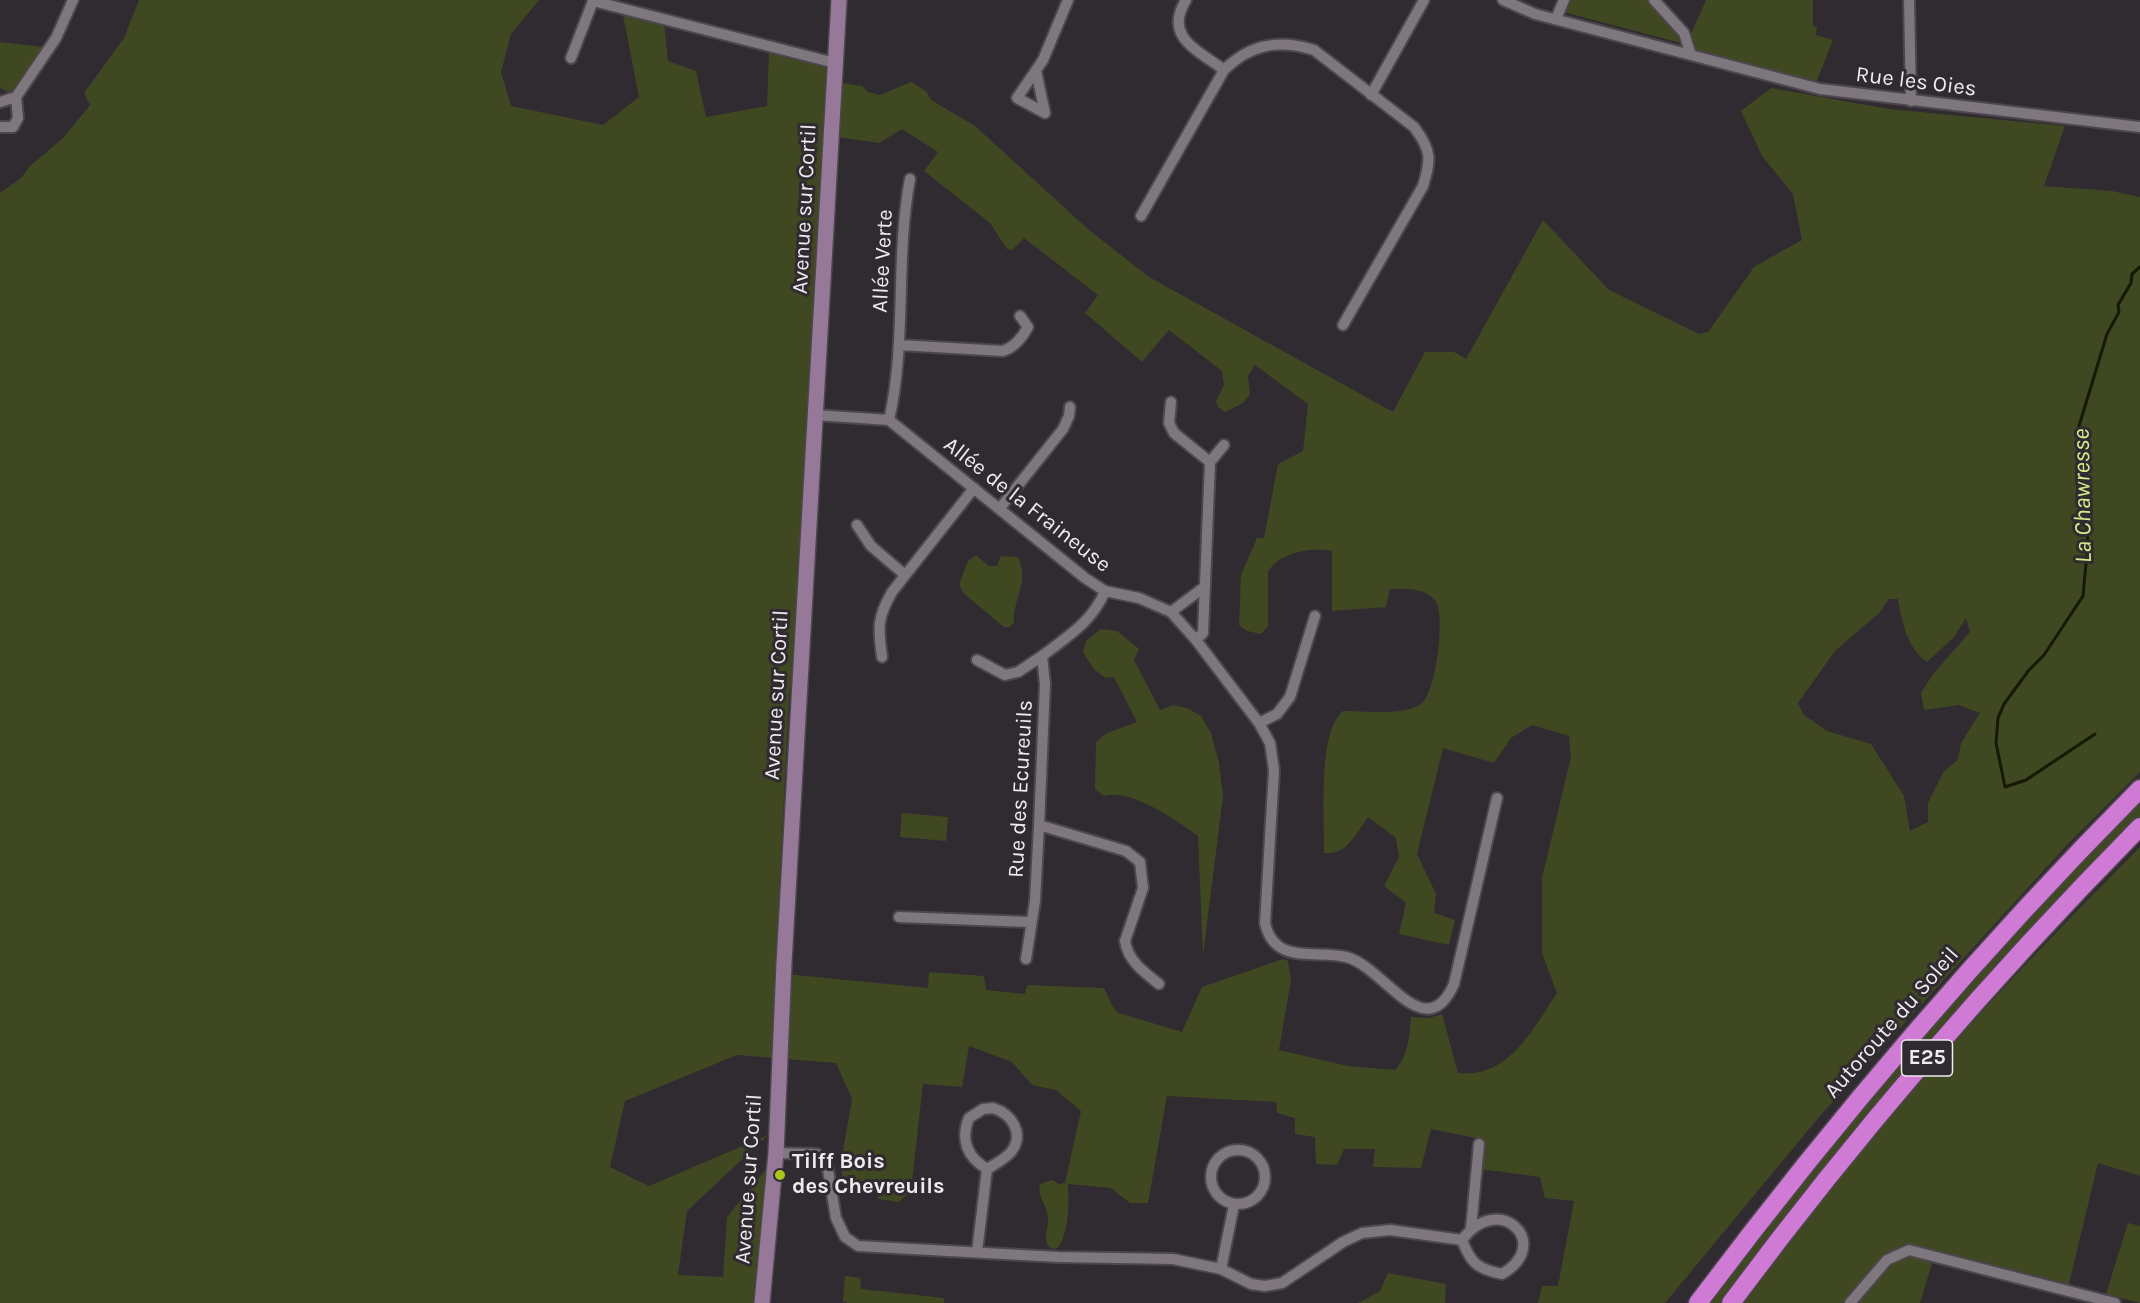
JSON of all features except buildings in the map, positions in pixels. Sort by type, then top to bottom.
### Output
[{"type":"highway","name":"Autoroute du Soleil","points":[[1698,1303],[1762,1218],[1901,1046],[2017,916],[2140,789]]},
{"type":"highway","name":"E25","points":[[1731,1303],[1802,1209],[1924,1062],[2038,933],[2140,827]]},
{"type":"main road","name":"Avenue sur Cortil","points":[[762,1303],[776,1153],[839,0]]},
{"type":"street","points":[[0,102],[16,97],[56,38],[73,0]]},
{"type":"street","points":[[1036,70],[1043,60],[1068,0]]},
{"type":"street","points":[[1186,0],[1179,12],[1178,20],[1183,39],[1224,70]]},
{"type":"street","points":[[1371,95],[1424,0]]},
{"type":"street","name":"Rue les Oies","points":[[1503,0],[1535,14],[1818,89],[2140,127]]},
{"type":"street","points":[[1556,19],[1564,0]]},
{"type":"street","points":[[1654,0],[1684,33],[1690,55]]},
{"type":"street","points":[[1909,0],[1911,101]]},
{"type":"street","points":[[572,58],[593,1],[835,63]]},
{"type":"street","points":[[1141,216],[1224,70],[1235,60],[1269,44],[1295,44],[1314,50],[1414,127],[1425,142],[1430,161],[1423,186],[1343,325]]},
{"type":"street","points":[[0,127],[13,127],[18,118],[16,97]]},
{"type":"street","name":"Allée Verte","points":[[889,420],[899,345],[905,204],[910,179]]},
{"type":"street","name":"Allée Verte","points":[[899,345],[1003,351],[1010,348],[1025,334],[1028,327],[1020,316]]},
{"type":"street","points":[[1171,402],[1169,423],[1174,434],[1210,462]]},
{"type":"street","points":[[1000,508],[1063,429],[1070,407]]},
{"type":"street","points":[[815,415],[889,420]]},
{"type":"street","name":"Allée de la Fraineuse","points":[[889,420],[1105,591],[1147,601],[1171,612],[1196,640],[1259,723],[1270,743],[1274,770],[1265,923],[1272,941],[1289,951],[1346,957],[1366,966],[1408,1004],[1422,1009],[1440,1006],[1448,997],[1454,984],[1497,798]]},
{"type":"street","points":[[1196,640],[1203,633],[1203,588],[1210,462],[1224,445]]},
{"type":"street","points":[[882,657],[878,624],[882,609],[905,575],[974,488]]},
{"type":"street","points":[[858,525],[871,546],[905,575]]},
{"type":"street","points":[[1171,612],[1203,588]]},
{"type":"street","name":"Rue des Ecureuils","points":[[977,660],[1005,675],[1018,672],[1089,620],[1099,606],[1105,591]]},
{"type":"street","points":[[1259,723],[1276,714],[1290,697],[1315,616]]},
{"type":"street","name":"Rue des Ecureuils","points":[[1026,959],[1035,901],[1045,684],[1042,656]]},
{"type":"street","points":[[1039,825],[1126,851],[1140,862],[1143,888],[1125,941],[1127,950],[1137,966],[1159,984]]},
{"type":"street","points":[[899,917],[1030,922]]},
{"type":"street","points":[[977,1252],[987,1169],[1012,1150],[1016,1139],[1013,1120],[993,1108],[983,1109],[969,1118],[964,1136],[965,1146],[970,1154],[987,1169]]},
{"type":"street","points":[[1471,1228],[1479,1144]]},
{"type":"street","points":[[1238,1149],[1256,1158],[1263,1167],[1265,1176],[1264,1184],[1257,1194],[1248,1202],[1234,1205],[1216,1192],[1212,1180],[1217,1160],[1228,1152],[1238,1149]]},
{"type":"street","points":[[776,1153],[817,1154],[827,1164],[836,1218],[845,1237],[858,1246],[1111,1259],[1173,1259],[1221,1269],[1251,1284],[1265,1286],[1282,1283],[1343,1242],[1362,1233],[1390,1230],[1462,1240]]},
{"type":"street","points":[[1221,1269],[1234,1205]]},
{"type":"street","points":[[1503,1219],[1518,1227],[1524,1240],[1522,1255],[1514,1267],[1502,1274],[1481,1269],[1468,1255],[1462,1240],[1471,1228],[1484,1220],[1503,1219]]},
{"type":"street","points":[[1850,1303],[1887,1260],[1909,1251],[2115,1303]]},
{"type":"green space","points":[[139,0],[539,0],[511,34],[501,72],[511,106],[603,125],[639,97],[623,15],[664,22],[668,61],[696,71],[706,117],[767,106],[769,51],[828,68],[799,614],[789,698],[775,973],[928,988],[929,972],[984,976],[986,990],[1025,994],[1027,985],[1104,988],[1113,1007],[1119,1013],[1182,1032],[1202,987],[1283,959],[1288,961],[1291,980],[1279,1050],[1348,1066],[1395,1070],[1406,1052],[1411,1017],[1429,1018],[1442,1014],[1458,1073],[1476,1073],[1505,1060],[1528,1036],[1557,993],[1542,953],[1542,878],[1571,757],[1569,736],[1532,725],[1511,738],[1494,763],[1443,748],[1417,854],[1436,894],[1434,913],[1455,920],[1449,945],[1399,934],[1406,903],[1384,886],[1399,857],[1396,838],[1368,817],[1345,847],[1332,853],[1324,853],[1324,777],[1329,737],[1335,722],[1343,711],[1395,711],[1414,708],[1421,704],[1431,685],[1435,670],[1440,619],[1434,599],[1424,592],[1408,589],[1390,589],[1386,607],[1332,611],[1332,551],[1315,550],[1297,552],[1288,556],[1273,565],[1268,572],[1268,626],[1261,634],[1247,631],[1239,625],[1241,575],[1257,538],[1264,538],[1278,464],[1303,451],[1308,404],[1255,365],[1248,376],[1250,394],[1243,403],[1225,412],[1218,407],[1216,401],[1224,385],[1222,371],[1169,330],[1142,362],[1085,313],[1098,295],[1024,238],[1012,250],[1007,249],[990,223],[924,171],[938,152],[902,129],[879,143],[837,137],[837,82],[862,86],[868,92],[880,95],[911,82],[926,91],[931,100],[975,126],[1089,230],[1149,277],[1393,412],[1425,352],[1454,352],[1466,359],[1543,220],[1609,290],[1699,334],[1708,332],[1754,267],[1802,240],[1793,194],[1762,156],[1741,111],[1771,88],[1889,109],[2065,126],[2044,186],[2112,191],[2140,197],[2140,772],[2065,847],[1819,1117],[1665,1303],[1538,1303],[1542,1286],[1558,1286],[1574,1201],[1545,1198],[1540,1177],[1481,1169],[1480,1139],[1431,1129],[1421,1168],[1373,1167],[1375,1149],[1344,1149],[1337,1165],[1316,1164],[1315,1137],[1295,1134],[1295,1118],[1277,1113],[1276,1102],[1167,1096],[1148,1203],[1130,1203],[1111,1188],[1068,1184],[1066,1226],[1058,1248],[1052,1249],[1046,1239],[1048,1217],[1039,1189],[1040,1184],[1052,1180],[1059,1184],[1065,1183],[1081,1111],[1056,1090],[1032,1085],[1012,1062],[969,1046],[962,1087],[923,1084],[911,1190],[899,1202],[878,1199],[878,1187],[843,1184],[841,1163],[852,1099],[836,1063],[737,1055],[625,1101],[610,1167],[649,1186],[768,1135],[687,1211],[678,1275],[723,1277],[727,1217],[766,1169],[753,1303],[0,1303],[0,193],[21,178],[31,165],[63,138],[90,105],[84,93],[124,38]],"holes":[[[1889,599],[1898,599],[1910,642],[1927,662],[1954,637],[1966,618],[1970,632],[1933,674],[1921,693],[1924,710],[1959,705],[1980,713],[1961,743],[1958,759],[1943,773],[1928,803],[1928,822],[1910,831],[1904,796],[1871,744],[1827,731],[1803,714],[1798,703],[1835,651],[1880,612]]]},
{"type":"green space","points":[[1568,0],[1649,0],[1682,37],[1681,43],[1563,12]]},
{"type":"green space","points":[[1706,0],[1813,0],[1813,26],[1817,27],[1816,35],[1833,40],[1816,83],[1690,50],[1691,34]]},
{"type":"green space","points":[[0,42],[44,47],[10,93],[0,88]]},
{"type":"green space","points":[[976,555],[989,566],[997,566],[1001,556],[1018,557],[1022,582],[1014,622],[1010,627],[1004,627],[963,593],[959,584],[968,561]]},
{"type":"green space","points":[[1101,629],[1117,631],[1139,649],[1134,660],[1160,710],[1173,705],[1187,708],[1201,716],[1211,733],[1219,763],[1223,796],[1203,955],[1198,836],[1166,814],[1140,801],[1115,795],[1104,796],[1095,789],[1096,742],[1107,733],[1137,722],[1114,677],[1105,678],[1093,668],[1083,652],[1086,641]]},
{"type":"green space","points":[[2140,798],[2140,817],[2037,924],[1723,1303],[1705,1303],[1905,1052]]},
{"type":"green space","points":[[902,813],[948,817],[946,841],[900,837]]},
{"type":"green space","points":[[2140,847],[2140,1176],[2098,1163],[2069,1284],[1936,1250],[1920,1303],[1744,1303],[1835,1183],[1932,1067],[2035,955]]},
{"type":"green space","points":[[2128,1223],[2140,1226],[2140,1303],[2106,1294]]},
{"type":"green space","points":[[1388,1273],[1446,1284],[1445,1303],[1358,1303],[1380,1291]]},
{"type":"green space","points":[[845,1276],[860,1278],[861,1289],[944,1298],[944,1303],[848,1303],[843,1301]]},
{"type":"waterway","name":"La Chawresse","points":[[2095,734],[2026,780],[2005,787],[1996,743],[1998,718],[2004,704],[2029,670],[2044,655],[2083,596],[2088,542],[2079,426],[2107,334],[2119,312],[2118,305],[2131,283],[2132,274],[2140,267]]},
{"type":"place","name":"Tilff Bois des Chevreuils","points":[[780,1175]]}]
